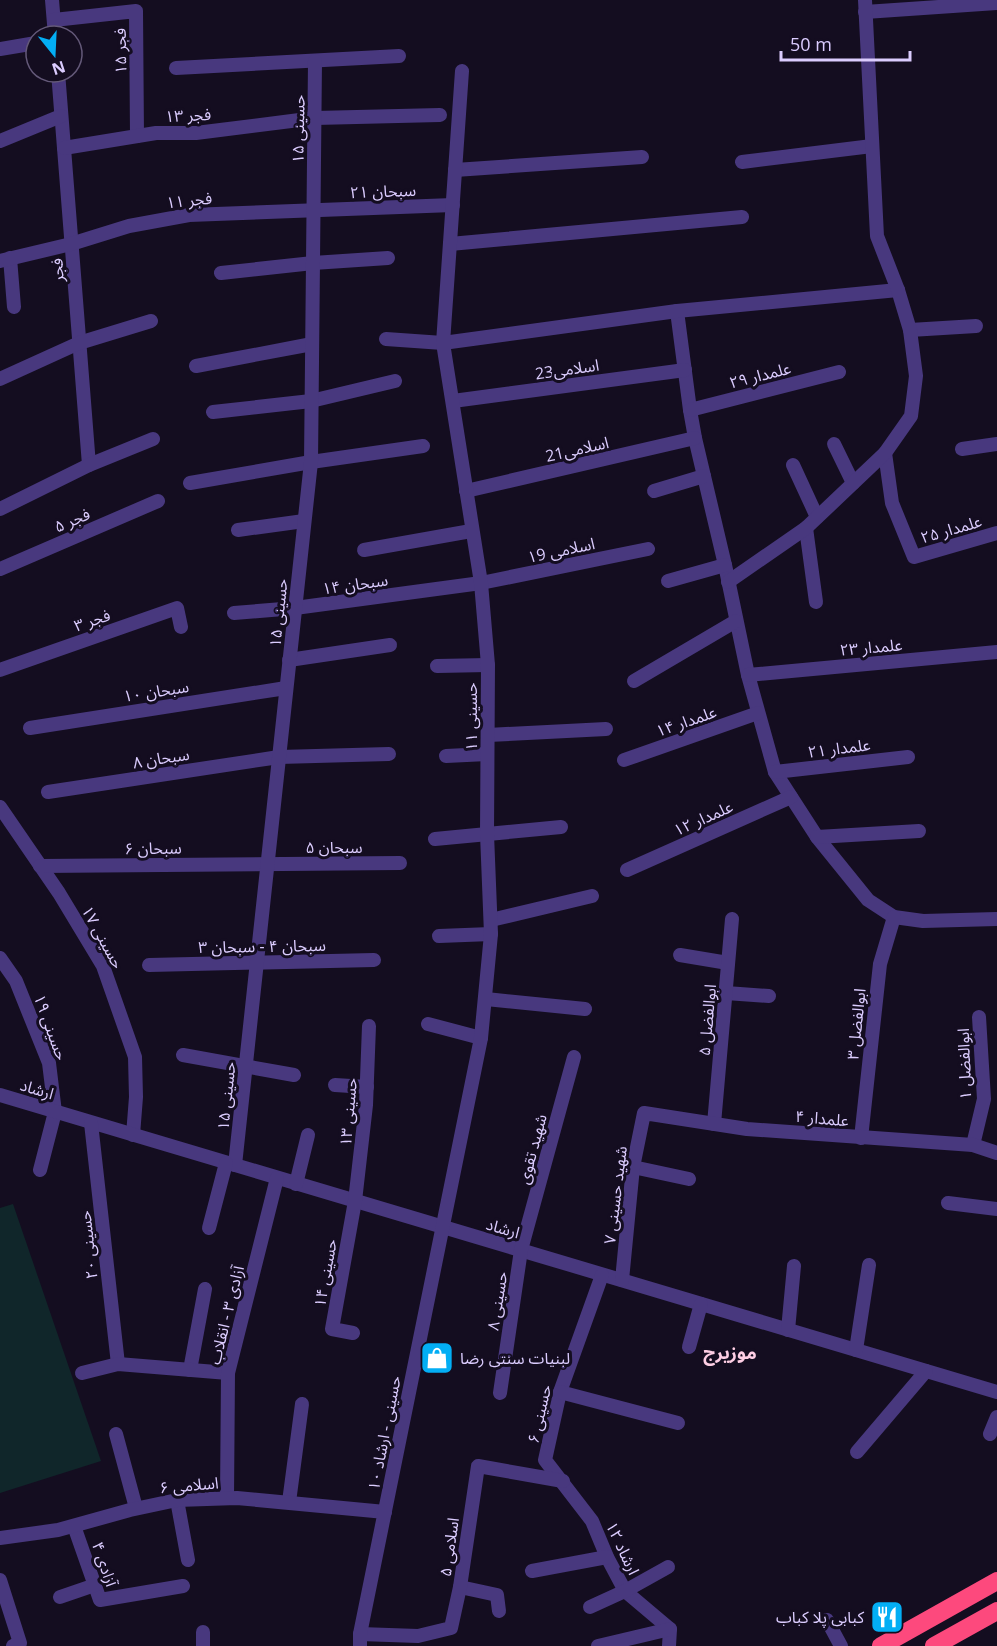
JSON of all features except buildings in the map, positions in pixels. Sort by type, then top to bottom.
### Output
[{"type":"highway","points":[[894,1643],[997,1581]]},
{"type":"highway","points":[[934,1646],[997,1611]]},
{"type":"street","points":[[52,0],[54,24]]},
{"type":"street","points":[[728,582],[806,528],[885,453],[911,416],[916,376],[910,330],[898,290],[877,236],[865,6],[997,3]]},
{"type":"street","name":"فجر ۱۵","points":[[54,20],[136,11],[137,136]]},
{"type":"street","points":[[0,48],[24,45]]},
{"type":"street","points":[[176,68],[399,56]]},
{"type":"street","name":"حسینی ۱۵","points":[[209,1228],[230,1164],[245,1066],[311,462],[315,61]]},
{"type":"street","name":"حسینی ۱۱","points":[[442,1227],[481,1038],[491,927],[486,754],[488,665],[481,583],[443,343],[462,71]]},
{"type":"street","name":"فجر","points":[[59,84],[89,465]]},
{"type":"street","points":[[315,118],[440,115]]},
{"type":"street","points":[[0,141],[61,116]]},
{"type":"street","name":"فجر ۱۳","points":[[64,148],[156,133],[196,133],[315,118]]},
{"type":"street","points":[[742,162],[872,146]]},
{"type":"street","points":[[456,170],[642,157]]},
{"type":"street","name":"سبحان ۲۱","points":[[314,209],[453,205]]},
{"type":"street","name":"فجر ۱۱","points":[[5,260],[71,244],[129,226],[189,214],[314,209]]},
{"type":"street","points":[[450,244],[742,217]]},
{"type":"street","points":[[221,273],[388,258]]},
{"type":"street","points":[[5,260],[14,308]]},
{"type":"street","points":[[386,339],[443,343],[677,311],[898,290]]},
{"type":"street","points":[[677,311],[695,438],[725,565],[747,675],[775,772],[817,837],[868,900],[894,916],[923,921],[997,918]]},
{"type":"street","points":[[0,379],[79,343],[151,321]]},
{"type":"street","points":[[910,330],[976,326]]},
{"type":"street","points":[[196,366],[312,344]]},
{"type":"street","name":"اسلامی23","points":[[453,401],[685,370]]},
{"type":"street","name":"علمدار ۲۹","points":[[690,410],[839,372]]},
{"type":"street","points":[[213,412],[312,400],[395,381]]},
{"type":"street","name":"اسلامی21","points":[[466,491],[695,438]]},
{"type":"street","points":[[0,509],[89,465],[153,439]]},
{"type":"street","points":[[834,444],[853,483]]},
{"type":"street","points":[[962,449],[997,444]]},
{"type":"street","points":[[190,483],[423,446]]},
{"type":"street","name":"علمدار ۲۵","points":[[885,453],[892,503],[915,557],[997,533]]},
{"type":"street","points":[[793,465],[817,517]]},
{"type":"street","points":[[654,491],[704,476]]},
{"type":"street","name":"فجر ۵","points":[[0,569],[158,501]]},
{"type":"street","points":[[238,530],[304,521]]},
{"type":"street","points":[[806,528],[816,602]]},
{"type":"street","points":[[364,550],[471,531]]},
{"type":"street","name":"اسلامی ۱9","points":[[481,583],[648,549]]},
{"type":"street","points":[[668,581],[725,565]]},
{"type":"street","name":"سبحان ۱۴","points":[[234,613],[295,609],[481,583]]},
{"type":"street","name":"فجر ۳","points":[[0,670],[177,608],[181,627]]},
{"type":"street","points":[[634,681],[736,621]]},
{"type":"street","points":[[289,660],[390,645]]},
{"type":"street","name":"علمدار ۲۳","points":[[747,675],[997,652]]},
{"type":"street","points":[[437,666],[488,665]]},
{"type":"street","name":"سبحان ۱۰","points":[[30,728],[286,688]]},
{"type":"street","name":"علمدار ۱۴","points":[[624,760],[758,713]]},
{"type":"street","points":[[488,735],[606,729]]},
{"type":"street","name":"سبحان ۸","points":[[48,792],[279,757],[389,754]]},
{"type":"street","points":[[446,756],[486,754]]},
{"type":"street","name":"علمدار ۲۱","points":[[775,772],[908,757]]},
{"type":"street","name":"علمدار ۱۲","points":[[627,870],[791,797]]},
{"type":"street","name":"حسینی ۱۷","points":[[0,807],[59,892],[103,966],[135,1057],[136,1097],[133,1135]]},
{"type":"street","points":[[435,839],[561,827]]},
{"type":"street","points":[[817,837],[919,831]]},
{"type":"street","name":"سبحان ۵","points":[[267,864],[400,863]]},
{"type":"street","name":"سبحان ۶","points":[[40,866],[267,864]]},
{"type":"street","points":[[439,936],[491,927],[592,896]]},
{"type":"street","name":"ابوالفضل ۳","points":[[861,1138],[880,964],[894,916]]},
{"type":"street","name":"ابوالفضل ۵","points":[[714,1124],[732,919]]},
{"type":"street","points":[[680,955],[728,963]]},
{"type":"street","name":"حسینی ۱۹","points":[[0,958],[16,981],[49,1063],[55,1112]]},
{"type":"street","name":"سبحان ۴ - سبحان ۳","points":[[149,965],[375,960]]},
{"type":"street","points":[[726,993],[769,996]]},
{"type":"street","points":[[486,999],[585,1009]]},
{"type":"street","name":"ابوالفضل ۱","points":[[973,1145],[991,1099],[979,1017]]},
{"type":"street","points":[[428,1024],[481,1038]]},
{"type":"street","name":"حسینی ۱۳","points":[[355,1201],[367,1087],[369,1026]]},
{"type":"street","points":[[183,1055],[294,1076]]},
{"type":"street","name":"شهید تقوی","points":[[521,1250],[574,1057]]},
{"type":"street","points":[[334,1085],[367,1087]]},
{"type":"street","name":"ارشاد","points":[[0,1095],[997,1392]]},
{"type":"street","points":[[40,1170],[55,1112]]},
{"type":"street","name":"علمدار ۴","points":[[644,1113],[747,1129],[973,1145],[997,1153]]},
{"type":"street","name":"شهید حسینی ۷","points":[[622,1280],[633,1167],[644,1113]]},
{"type":"street","name":"حسینی ۲۰","points":[[91,1123],[118,1364]]},
{"type":"street","points":[[296,1184],[308,1134]]},
{"type":"street","points":[[633,1167],[689,1179]]},
{"type":"street","name":"آزادی ۳ - انقلاب","points":[[227,1498],[228,1373],[277,1178]]},
{"type":"street","name":"حسینی ۱۴","points":[[353,1334],[332,1329],[355,1201]]},
{"type":"street","points":[[948,1203],[997,1209]]},
{"type":"street","name":"حسینی - ارشاد ۱۰","points":[[360,1640],[442,1227]]},
{"type":"street","name":"حسینی ۸","points":[[500,1393],[521,1250]]},
{"type":"street","points":[[856,1350],[869,1265]]},
{"type":"street","points":[[788,1330],[794,1266]]},
{"type":"street","name":"حسینی ۶","points":[[545,1460],[560,1392],[602,1275]]},
{"type":"street","points":[[190,1370],[205,1289]]},
{"type":"street","points":[[689,1347],[701,1304]]},
{"type":"street","points":[[82,1373],[118,1364],[228,1373]]},
{"type":"street","points":[[857,1452],[926,1371]]},
{"type":"street","points":[[560,1392],[678,1424]]},
{"type":"street","points":[[289,1502],[302,1404]]},
{"type":"street","points":[[990,1434],[997,1417]]},
{"type":"street","points":[[116,1434],[136,1508]]},
{"type":"street","name":"ارشاد ۱۲","points":[[545,1460],[564,1481],[592,1521],[607,1557],[626,1591],[670,1629]]},
{"type":"street","name":"اسلامی ۵","points":[[360,1640],[418,1636],[451,1628],[460,1587],[478,1466],[564,1481]]},
{"type":"street","name":"اسلامی ۶","points":[[0,1538],[58,1530],[136,1508],[177,1500],[227,1498],[385,1512]]},
{"type":"street","points":[[177,1500],[188,1560]]},
{"type":"street","name":"آزادی ۴","points":[[74,1526],[100,1600],[183,1586]]},
{"type":"street","points":[[532,1571],[607,1557]]},
{"type":"street","points":[[590,1607],[626,1591],[668,1567]]},
{"type":"street","points":[[0,1580],[20,1643],[13,1646]]},
{"type":"street","points":[[60,1597],[95,1585]]},
{"type":"street","points":[[460,1587],[497,1595],[499,1611]]},
{"type":"street","points":[[827,1620],[841,1646]]},
{"type":"street","points":[[598,1646],[670,1629],[669,1646]]},
{"type":"green space","points":[[13,1204],[101,1461],[0,1493],[0,1208]]},
{"type":"place","name":"لبنیات سنتی رضا","points":[[437,1358]]},
{"type":"place","name":"کبابی پلا کباب","points":[[887,1617]]},
{"type":"district","name":"موزیرج","points":[[730,1352]]}]
